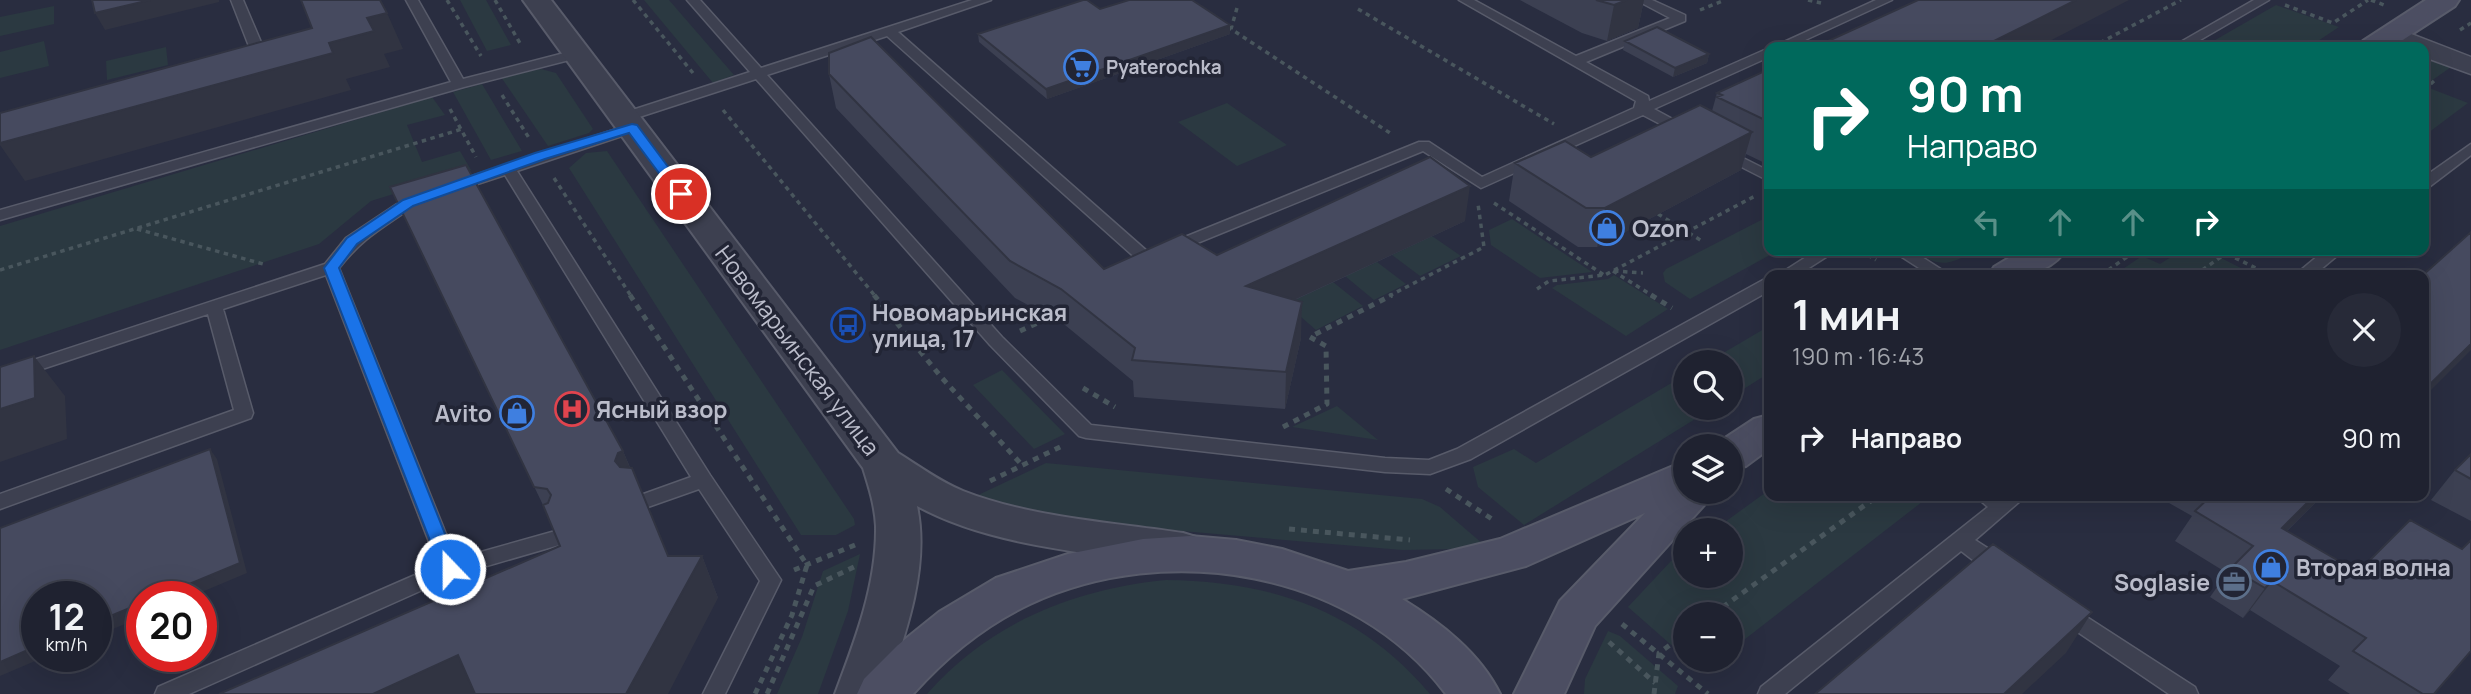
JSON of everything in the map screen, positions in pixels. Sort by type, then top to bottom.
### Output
[{"type":"main road","points":[[2383,41],[2445,0]]},
{"type":"main road","points":[[2015,270],[2038,256]]},
{"type":"main road","points":[[1743,447],[1764,432]]},
{"type":"main road","points":[[1348,589],[1406,580],[1510,554],[1673,482]]},
{"type":"main road","points":[[1538,694],[1577,614],[1680,504]]},
{"type":"main road","points":[[883,694],[927,647],[989,603],[1058,573],[1130,556],[1203,553],[1277,564],[1348,589],[1399,619],[1445,658],[1475,694]]},
{"type":"street","name":"Новомарьинская улица","points":[[537,0],[883,464],[926,492],[1027,525],[1203,553]]},
{"type":"street","points":[[2429,54],[2471,66]]},
{"type":"street","name":"Новомарьинская улица","points":[[860,694],[879,641],[898,526],[883,464]]},
{"type":"lane","points":[[237,0],[262,61],[249,64]]},
{"type":"lane","points":[[412,0],[459,84]]},
{"type":"lane","points":[[695,2],[713,0]]},
{"type":"lane","points":[[0,377],[331,268],[352,241],[408,203],[540,156],[706,89],[985,0]]},
{"type":"lane","points":[[1465,0],[1643,99],[1641,108]]},
{"type":"lane","points":[[1576,61],[1681,19],[1642,0]]},
{"type":"lane","points":[[1791,42],[1886,0]]},
{"type":"lane","points":[[2187,42],[2256,1]]},
{"type":"lane","points":[[695,2],[996,341],[1086,431],[1385,465],[1430,467],[1464,454],[1764,287]]},
{"type":"lane","points":[[888,30],[1146,259],[1424,145],[1481,183],[1764,54]]},
{"type":"lane","points":[[0,215],[439,89],[576,54]]},
{"type":"lane","points":[[1641,108],[1764,174]]},
{"type":"lane","points":[[2429,180],[2471,148]]},
{"type":"lane","points":[[508,168],[704,480],[771,580],[714,694]]},
{"type":"lane","points":[[1795,270],[1819,256]]},
{"type":"lane","points":[[1909,256],[1933,270]]},
{"type":"lane","points":[[2310,270],[2328,256]]},
{"type":"lane","points":[[331,268],[450,569]]},
{"type":"lane","points":[[0,502],[244,413],[214,307]]},
{"type":"lane","points":[[645,501],[704,480]]},
{"type":"lane","points":[[1769,694],[1960,540],[1999,501]]},
{"type":"lane","points":[[166,694],[450,569],[559,538]]},
{"type":"lane","points":[[1960,540],[2017,579]]},
{"type":"lane","points":[[2051,602],[2187,694]]},
{"type":"path","points":[[495,0],[522,46]]},
{"type":"path","points":[[633,0],[943,378],[1022,465]]},
{"type":"path","points":[[2101,42],[2181,0]]},
{"type":"path","points":[[2283,5],[2333,23],[2368,0]]},
{"type":"path","points":[[1237,8],[1231,29],[1415,149]]},
{"type":"path","points":[[1358,9],[1577,138]]},
{"type":"path","points":[[2460,30],[2471,23]]},
{"type":"path","points":[[439,89],[486,176]]},
{"type":"path","points":[[0,270],[462,129]]},
{"type":"path","points":[[540,156],[807,565],[804,586],[791,621],[755,694]]},
{"type":"path","points":[[1481,183],[1486,198],[1605,275]]},
{"type":"path","points":[[1287,433],[1273,431],[1327,404],[1326,346],[1310,337],[1484,247],[1478,203]]},
{"type":"path","points":[[1658,214],[1702,241]]},
{"type":"path","points":[[136,229],[264,264],[298,279]]},
{"type":"path","points":[[2108,270],[2128,256]]},
{"type":"path","points":[[2202,270],[2222,256]]},
{"type":"path","points":[[2235,256],[2261,270]]},
{"type":"path","points":[[1643,273],[1613,271],[1674,310],[1663,317]]},
{"type":"path","points":[[1014,319],[1032,338]]},
{"type":"path","points":[[989,482],[1123,412],[1075,383]]},
{"type":"path","points":[[1430,467],[1442,487],[1503,526]]},
{"type":"path","points":[[1730,602],[1871,501]]},
{"type":"path","points":[[771,580],[855,545]]},
{"type":"path","points":[[1618,620],[1708,694]]},
{"type":"path","points":[[1654,694],[1658,653],[1673,642]]},
{"type":"shaded area","points":[[460,0],[486,0],[511,45],[487,51]]},
{"type":"shaded area","points":[[644,0],[669,0],[734,75],[713,83]]},
{"type":"shaded area","points":[[2276,5],[2339,27],[2316,42],[2212,42]]},
{"type":"shaded area","points":[[54,6],[54,24],[0,36],[0,17]]},
{"type":"shaded area","points":[[44,41],[49,66],[0,78],[0,52]]},
{"type":"shaded area","points":[[166,47],[168,65],[107,80],[106,61]]},
{"type":"shaded area","points":[[2429,58],[2454,65],[2429,82]]},
{"type":"shaded area","points":[[541,69],[556,73],[593,129],[589,133],[548,146],[501,77]]},
{"type":"shaded area","points":[[482,84],[522,151],[491,160],[453,92]]},
{"type":"shaded area","points":[[2429,88],[2468,103],[2429,132]]},
{"type":"shaded area","points":[[432,97],[445,115],[407,125],[422,162],[460,151],[471,170],[371,201],[319,244],[0,350],[0,226]]},
{"type":"shaded area","points":[[1227,103],[1287,145],[1237,166],[1178,122]]},
{"type":"shaded area","points":[[607,151],[854,519],[855,525],[836,535],[801,535],[569,168],[586,153]]},
{"type":"shaded area","points":[[1512,219],[1592,272],[1540,278],[1491,245],[1489,230]]},
{"type":"shaded area","points":[[1764,219],[1764,256],[1768,256],[1690,299],[1665,282],[1663,273]]},
{"type":"shaded area","points":[[1432,236],[1461,256],[1420,276],[1392,255]]},
{"type":"shaded area","points":[[1922,256],[1964,256],[1943,263]]},
{"type":"shaded area","points":[[2142,256],[2160,264],[2173,256],[2217,256],[2245,270],[2121,270]]},
{"type":"shaded area","points":[[1377,262],[1406,284],[1374,300],[1345,276]]},
{"type":"shaded area","points":[[1614,275],[1668,309],[1626,336],[1552,288],[1557,285],[1608,279]]},
{"type":"shaded area","points":[[1333,282],[1363,306],[1316,330],[1286,304]]},
{"type":"shaded area","points":[[1764,329],[1764,376],[1743,389],[1743,350],[1728,350]]},
{"type":"shaded area","points":[[1002,370],[1065,434],[1034,449],[973,385]]},
{"type":"shaded area","points":[[1673,382],[1673,420],[1694,420],[1524,525],[1478,487],[1473,467],[1514,449],[1536,463]]},
{"type":"shaded area","points":[[1337,406],[1378,440],[1292,427]]},
{"type":"shaded area","points":[[1046,463],[1422,499],[1440,507],[1483,544],[1457,549],[1402,550],[1123,526],[1061,519],[976,496]]},
{"type":"shaded area","points":[[1764,494],[1764,501],[1923,501],[1743,641],[1743,602],[1673,602],[1673,646],[1628,607],[1673,560],[1673,588],[1743,588],[1743,518],[1730,518]]},
{"type":"shaded area","points":[[860,554],[848,611],[818,694],[777,694],[802,637],[823,571]]},
{"type":"shaded area","points":[[1166,580],[1242,587],[1311,606],[1374,641],[1403,665],[1430,694],[927,694],[951,669],[978,648],[1035,614],[1066,601],[1099,592]]},
{"type":"shaded area","points":[[1608,631],[1620,636],[1678,686],[1675,694],[1584,694],[1585,679]]},
{"type":"building","points":[[92,0],[150,0],[95,13]]},
{"type":"building","points":[[301,0],[380,0],[387,13],[367,18],[374,31],[329,43],[333,53],[0,143],[0,113],[312,28]]},
{"type":"building","points":[[1083,0],[1100,9],[1129,0],[1192,0],[1230,25],[1046,89],[978,34]]},
{"type":"building","points":[[1596,0],[1627,0],[1614,5]]},
{"type":"building","points":[[1918,0],[2076,0],[1992,42],[1826,42]]},
{"type":"building","points":[[1657,27],[1709,54],[1675,68],[1625,41]]},
{"type":"building","points":[[871,37],[1104,269],[1182,234],[1217,255],[1430,157],[1470,186],[1246,286],[1302,302],[1286,372],[1132,360],[1135,348],[1061,289],[1010,261],[829,74],[829,53]]},
{"type":"building","points":[[1764,71],[1764,120],[1717,97],[1722,95],[1717,93]]},
{"type":"building","points":[[1700,105],[1752,132],[1605,208],[1586,208],[1515,163],[1565,141],[1591,157]]},
{"type":"building","points":[[466,165],[623,451],[618,453],[615,461],[620,467],[632,468],[668,556],[702,556],[626,694],[475,694],[458,655],[373,694],[219,694],[560,546],[543,505],[548,503],[551,495],[547,489],[534,487],[390,187]]},
{"type":"building","points":[[2471,232],[2471,344],[2429,385],[2429,270]]},
{"type":"building","points":[[34,356],[35,398],[0,409],[0,367]]},
{"type":"building","points":[[210,449],[240,563],[197,581],[126,581],[126,610],[112,615],[112,581],[21,581],[21,653],[0,662],[0,528]]},
{"type":"building","points":[[2471,454],[2471,479],[2455,470]]},
{"type":"building","points":[[2206,501],[2309,501],[2282,528],[2358,572],[2410,520],[2462,549],[2471,540],[2471,651],[2434,694],[2423,694],[2353,651],[2366,638],[2272,581],[2265,588],[2231,568],[2253,546],[2195,511]]},
{"type":"building","points":[[1993,544],[2092,612],[2004,694],[1815,694]]},
{"type":"place","name":"Pyaterochka","points":[[1081,67]]},
{"type":"place","name":"Ozon","points":[[1607,228]]},
{"type":"place","name":"Новомарьинская улица, 17","points":[[848,325]]},
{"type":"place","name":"Ясный взор","points":[[572,409]]},
{"type":"place","name":"Avito","points":[[517,413]]},
{"type":"place","name":"Вторая волна","points":[[2271,567]]},
{"type":"place","name":"Soglasie","points":[[2234,582]]},
{"type":"route","points":[[450,569],[331,268],[352,241],[408,203],[540,156],[632,128],[681,194]]}]
